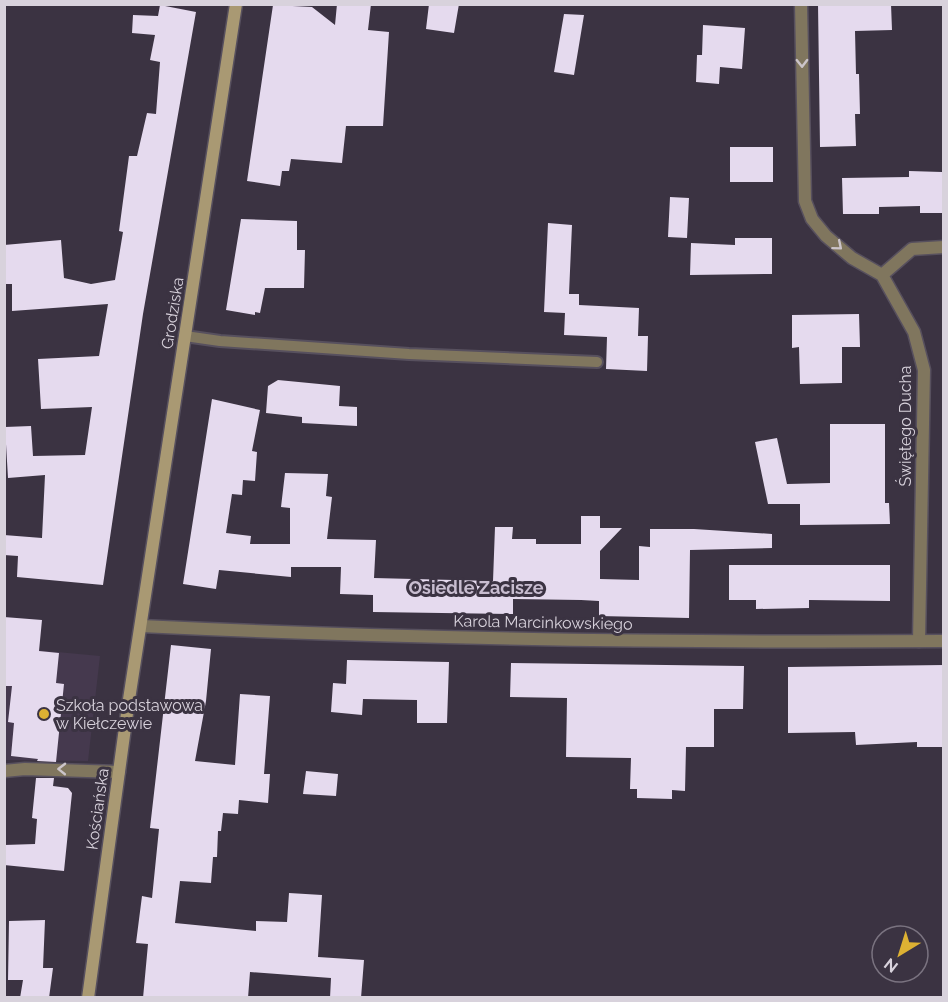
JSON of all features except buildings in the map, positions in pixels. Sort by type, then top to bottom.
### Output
[{"type":"main road","name":"Grodziska","points":[[141,626],[236,4]]},
{"type":"main road","name":"Kościańska","points":[[88,998],[141,626]]},
{"type":"street","points":[[801,4],[805,201],[812,219],[826,236],[852,258],[882,275],[912,249],[944,247]]},
{"type":"street","name":"Świętego Ducha","points":[[882,275],[914,332],[924,370],[919,641]]},
{"type":"street","name":"Karola Marcinkowskiego","points":[[141,626],[338,635],[744,643],[944,641]]},
{"type":"street","points":[[4,771],[25,769],[119,772]]},
{"type":"lane","points":[[185,336],[409,354],[597,362]]},
{"type":"shaded area","points":[[4,647],[100,656],[88,761],[5,760]]},
{"type":"place","name":"Szkoła podstawowa w Kiełczewie","points":[[44,714]]},
{"type":"district","name":"Osiedle Zacisze","points":[[476,588]]}]
